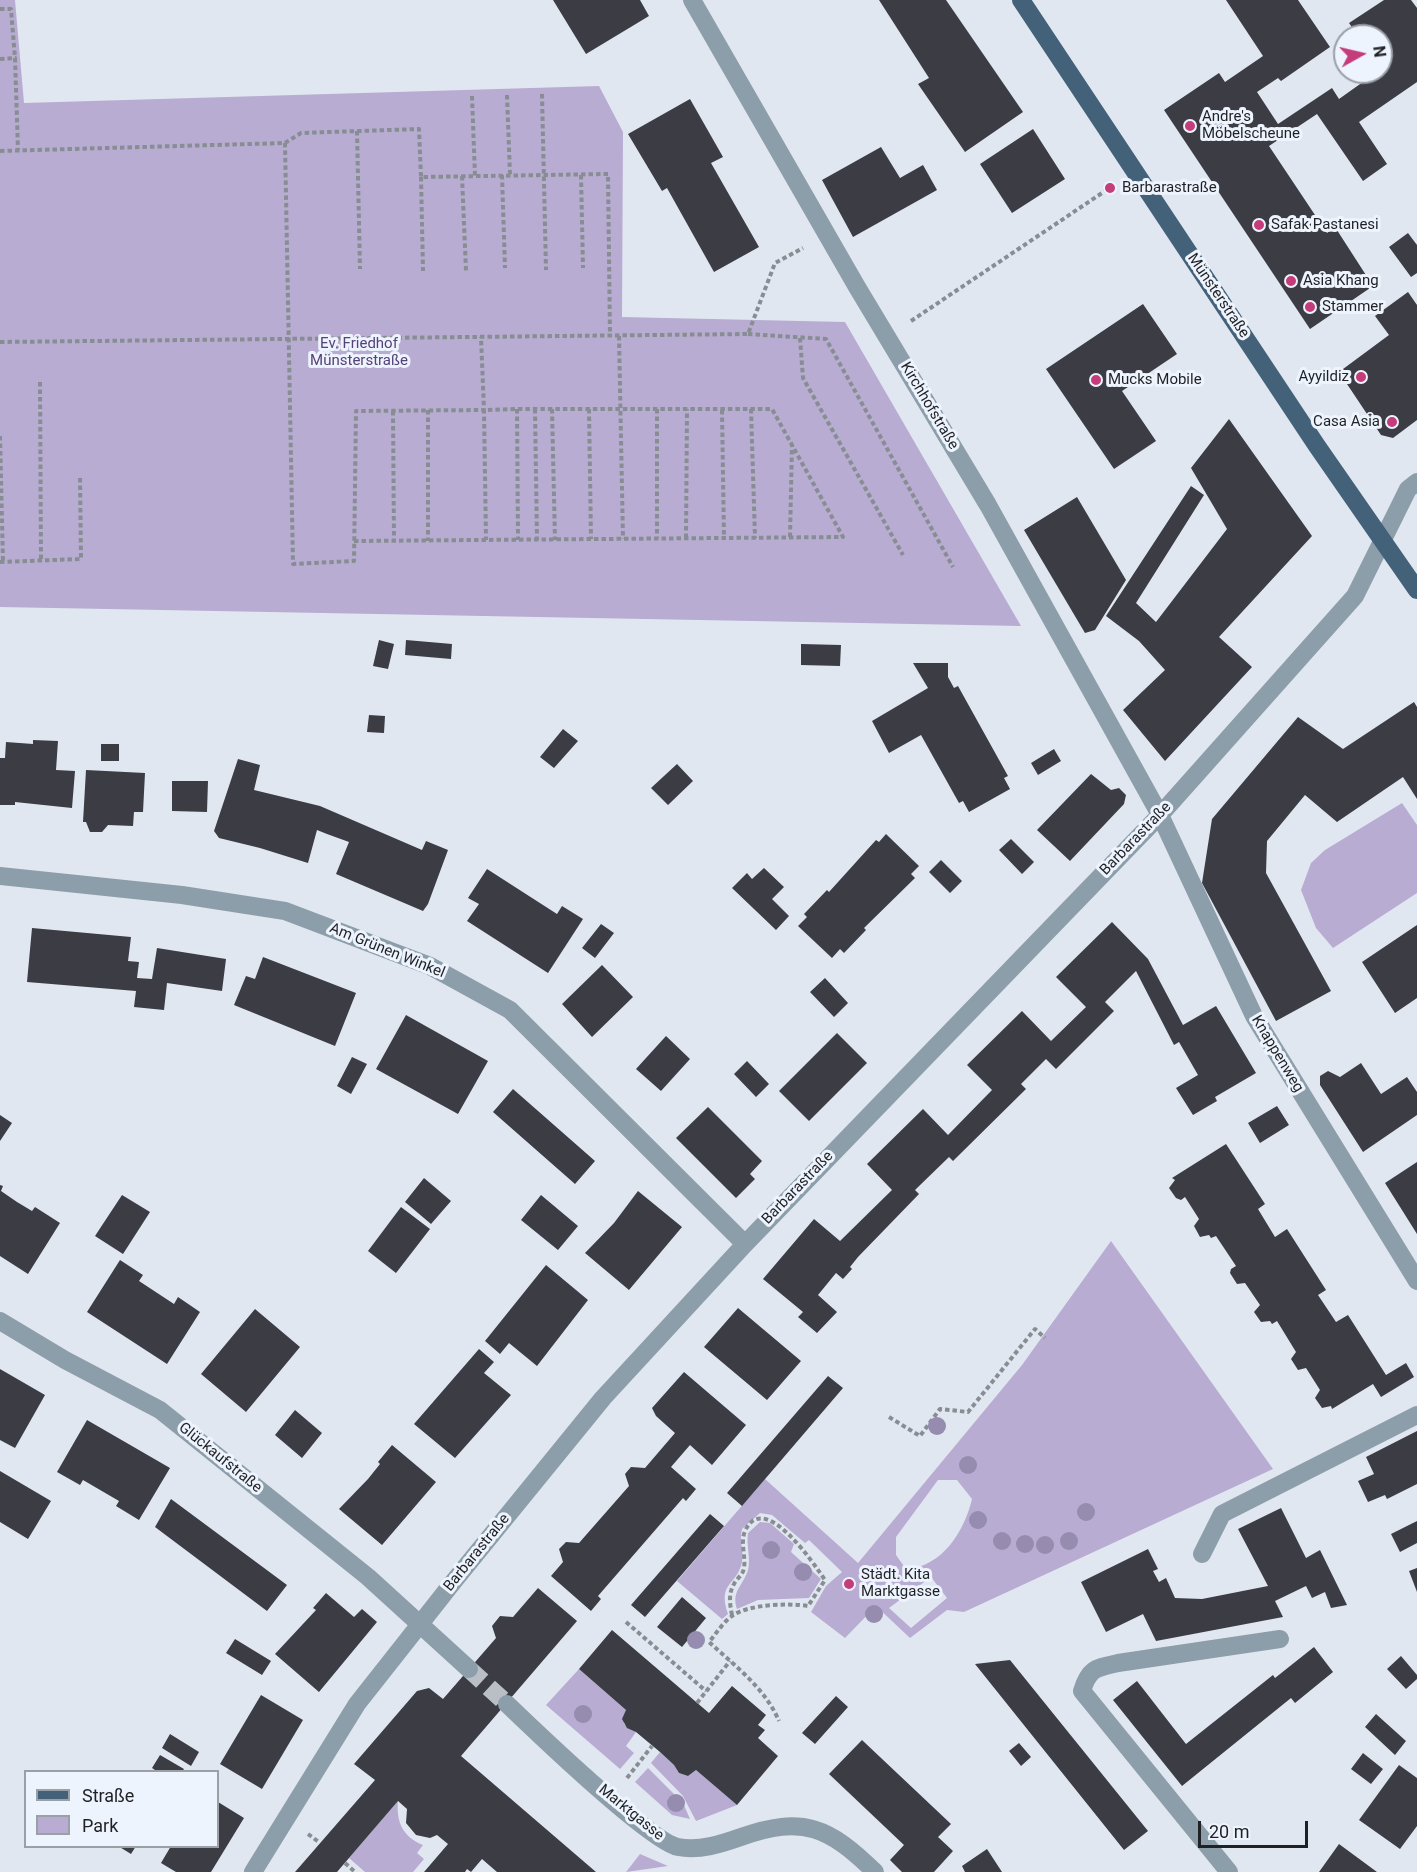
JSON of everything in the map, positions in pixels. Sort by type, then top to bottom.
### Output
[{"type":"main road","name":"Münsterstraße","points":[[1021,0],[1317,446],[1417,590]]},
{"type":"street","name":"Kirchhofstraße","points":[[692,0],[827,235],[988,505],[1160,815]]},
{"type":"street","name":"Barbarastraße","points":[[253,1872],[357,1704],[603,1398],[745,1244],[1160,815],[1355,596],[1408,489],[1417,482]]},
{"type":"street","name":"Knappenweg","points":[[1160,815],[1254,1016],[1417,1281]]},
{"type":"street","name":"Am Grünen Winkel","points":[[0,876],[182,895],[285,911],[430,966],[510,1010],[745,1244]]},
{"type":"street","name":"Glückaufstraße","points":[[0,1321],[64,1360],[160,1410],[368,1577],[421,1623]]},
{"type":"street","points":[[1202,1554],[1222,1514],[1417,1415]]},
{"type":"street","points":[[421,1623],[469,1670]]},
{"type":"street","points":[[1228,1872],[1082,1691],[1087,1677],[1095,1668],[1280,1639]]},
{"type":"street","name":"Marktgasse","points":[[507,1704],[611,1798],[660,1839],[677,1847],[714,1847],[772,1826],[814,1828],[851,1848],[875,1872]]},
{"type":"path","points":[[0,9],[11,9],[18,150]]},
{"type":"path","points":[[0,59],[15,58]]},
{"type":"path","points":[[542,94],[546,270]]},
{"type":"path","points":[[507,95],[510,175]]},
{"type":"path","points":[[472,96],[475,176]]},
{"type":"path","points":[[0,151],[285,143],[301,133],[419,129],[423,271]]},
{"type":"path","points":[[357,131],[360,269]]},
{"type":"path","points":[[285,143],[293,564],[354,561],[354,541],[356,411],[772,409],[843,537],[354,541]]},
{"type":"path","points":[[888,337],[1135,171]]},
{"type":"path","points":[[421,177],[608,174],[610,336]]},
{"type":"path","points":[[502,175],[505,268]]},
{"type":"path","points":[[581,175],[583,268]]},
{"type":"path","points":[[462,176],[466,271]]},
{"type":"path","points":[[748,334],[775,263],[827,235]]},
{"type":"path","points":[[0,342],[748,334],[826,339],[954,567]]},
{"type":"path","points":[[619,336],[624,539]]},
{"type":"path","points":[[481,337],[486,540]]},
{"type":"path","points":[[800,338],[803,378],[903,555]]},
{"type":"path","points":[[40,382],[41,560]]},
{"type":"path","points":[[517,409],[518,540]]},
{"type":"path","points":[[589,409],[591,539]]},
{"type":"path","points":[[657,409],[657,538]]},
{"type":"path","points":[[687,409],[687,538]]},
{"type":"path","points":[[722,409],[724,538]]},
{"type":"path","points":[[751,409],[755,538]]},
{"type":"path","points":[[428,410],[428,541]]},
{"type":"path","points":[[535,410],[537,540]]},
{"type":"path","points":[[552,410],[555,540]]},
{"type":"path","points":[[393,411],[394,541]]},
{"type":"path","points":[[0,436],[2,562],[81,559],[80,476]]},
{"type":"path","points":[[790,537],[792,445]]},
{"type":"path","points":[[889,1417],[920,1436],[940,1409],[968,1412],[1035,1329],[1045,1338]]},
{"type":"path","points":[[732,1616],[729,1600],[733,1584],[743,1572],[743,1540],[746,1529],[755,1521],[767,1518],[777,1522],[825,1580],[808,1606],[791,1604],[759,1608],[732,1616],[709,1642],[772,1704],[779,1721]]},
{"type":"path","points":[[626,1622],[706,1691]]},
{"type":"path","points":[[697,1703],[730,1661]]},
{"type":"path","points":[[611,1798],[652,1746]]},
{"type":"path","points":[[345,1863],[355,1872]]},
{"type":"green space","name":"Ev. Friedhof Münsterstraße","points":[[0,0],[15,0],[24,103],[599,86],[623,132],[622,317],[845,322],[1021,626],[0,607]]},
{"type":"green space","points":[[1402,803],[1417,825],[1417,893],[1333,948],[1316,928],[1301,890],[1311,863],[1325,850]]},
{"type":"green space","points":[[1111,1241],[1273,1469],[964,1612],[947,1610],[910,1638],[876,1606],[845,1638],[811,1612],[826,1586],[842,1572],[809,1540],[805,1543],[772,1515],[760,1513],[742,1529],[742,1562],[740,1570],[726,1590],[725,1604],[728,1614],[722,1619],[677,1581],[765,1479],[858,1563],[1022,1365]],"holes":[[[938,1480],[957,1480],[972,1499],[968,1511],[957,1535],[941,1555],[919,1567],[906,1569],[896,1555],[896,1537]],[[931,1577],[947,1598],[911,1628],[889,1608]]]},
{"type":"green space","points":[[760,1522],[770,1523],[794,1544],[791,1552],[821,1579],[809,1598],[758,1600],[737,1609],[735,1598],[749,1566],[748,1533]]},
{"type":"green space","points":[[579,1669],[626,1710],[624,1724],[636,1732],[626,1746],[634,1753],[620,1769],[546,1705]]},
{"type":"green space","points":[[660,1752],[679,1773],[688,1776],[696,1770],[737,1805],[696,1821],[683,1796],[651,1763]]},
{"type":"green space","points":[[648,1768],[683,1803],[690,1819],[672,1815],[635,1782]]},
{"type":"green space","points":[[398,1801],[398,1816],[402,1828],[410,1838],[423,1845],[417,1853],[424,1859],[413,1872],[365,1872],[349,1858]]},
{"type":"green space","points":[[640,1854],[668,1866],[626,1872]]},
{"type":"building","points":[[553,0],[640,0],[649,16],[586,54]]},
{"type":"building","points":[[879,0],[946,0],[1023,112],[965,152],[918,84],[929,78]]},
{"type":"building","points":[[1226,0],[1298,0],[1330,47],[1281,81],[1278,78],[1257,92],[1278,124],[1332,88],[1339,99],[1360,84],[1393,84],[1393,24],[1349,23],[1384,0],[1411,0],[1417,8],[1417,82],[1359,122],[1387,164],[1363,181],[1317,114],[1269,146],[1327,233],[1335,227],[1373,286],[1310,329],[1164,110],[1219,73],[1225,82],[1263,56]]},
{"type":"building","points":[[690,99],[723,157],[711,163],[759,247],[714,272],[667,188],[662,191],[628,134]]},
{"type":"building","points":[[1033,129],[1065,179],[1012,213],[980,164]]},
{"type":"building","points":[[881,147],[900,178],[923,165],[937,190],[853,237],[822,180]]},
{"type":"building","points":[[1408,233],[1417,245],[1417,273],[1411,277],[1389,247]]},
{"type":"building","points":[[1408,292],[1417,305],[1417,420],[1393,438],[1381,435],[1339,372],[1389,335],[1375,316]]},
{"type":"building","name":"Mucks Mobile","points":[[1143,304],[1177,354],[1122,391],[1156,441],[1114,469],[1046,369]]},
{"type":"building","points":[[1229,419],[1312,536],[1219,637],[1252,667],[1165,761],[1123,710],[1165,670],[1139,641],[1106,616],[1191,486],[1204,495],[1136,603],[1156,622],[1227,529],[1191,468]]},
{"type":"building","points":[[1077,497],[1126,580],[1095,630],[1085,633],[1024,530]]},
{"type":"building","points":[[379,640],[394,644],[388,669],[373,666]]},
{"type":"building","points":[[406,640],[452,644],[451,659],[405,655]]},
{"type":"building","points":[[801,644],[841,645],[840,666],[801,665]]},
{"type":"building","points":[[913,663],[948,663],[948,677],[954,688],[958,686],[1008,776],[1004,778],[1010,789],[969,812],[963,801],[959,803],[921,735],[889,753],[872,721],[928,688]]},
{"type":"building","points":[[1414,702],[1417,707],[1417,799],[1403,777],[1337,822],[1305,795],[1267,841],[1266,873],[1331,991],[1276,1021],[1202,883],[1212,819],[1298,717],[1343,749]]},
{"type":"building","points":[[369,715],[385,716],[384,733],[367,732]]},
{"type":"building","points":[[563,729],[578,741],[554,768],[540,757]]},
{"type":"building","points":[[33,740],[58,741],[56,770],[75,771],[72,808],[15,802],[15,805],[0,805],[0,758],[5,758],[6,742],[33,744]]},
{"type":"building","points":[[101,744],[119,744],[119,761],[101,761]]},
{"type":"building","points":[[1054,749],[1061,761],[1038,775],[1031,763]]},
{"type":"building","points":[[238,759],[260,765],[254,790],[320,806],[422,850],[426,841],[448,850],[428,904],[423,911],[336,874],[349,842],[317,830],[308,863],[219,838],[214,831]]},
{"type":"building","points":[[677,764],[693,781],[668,805],[651,788]]},
{"type":"building","points":[[86,770],[145,773],[143,812],[134,812],[133,826],[108,825],[102,832],[90,832],[86,822],[83,822]]},
{"type":"building","points":[[1091,774],[1111,790],[1119,788],[1126,795],[1124,804],[1070,861],[1037,830]]},
{"type":"building","points":[[172,781],[208,781],[207,812],[172,811]]},
{"type":"building","points":[[886,834],[919,866],[911,874],[915,878],[864,928],[866,930],[844,953],[840,949],[832,958],[798,926],[807,917],[804,914],[827,890],[829,892],[876,840],[879,842]]},
{"type":"building","points":[[1011,839],[1034,862],[1022,874],[999,850]]},
{"type":"building","points":[[941,860],[962,881],[950,893],[929,872]]},
{"type":"building","points":[[764,868],[784,887],[772,899],[789,916],[776,930],[732,888],[747,873],[752,879]]},
{"type":"building","points":[[487,869],[557,914],[562,906],[583,919],[548,973],[467,921],[479,904],[468,898]]},
{"type":"building","points":[[1112,922],[1148,959],[1183,1025],[1216,1006],[1256,1073],[1215,1097],[1217,1101],[1193,1115],[1176,1088],[1198,1075],[1179,1042],[1174,1045],[1136,971],[1105,1002],[1114,1011],[1056,1069],[1046,1059],[1021,1084],[1026,1089],[953,1161],[949,1157],[915,1190],[919,1194],[858,1257],[850,1267],[852,1269],[843,1279],[836,1273],[818,1295],[837,1312],[817,1333],[798,1317],[803,1312],[763,1279],[814,1219],[840,1241],[892,1190],[867,1164],[923,1109],[948,1135],[992,1090],[967,1065],[1022,1011],[1051,1041],[1086,1007],[1056,977]]},
{"type":"building","points":[[601,924],[614,933],[595,958],[582,948]]},
{"type":"building","points":[[1417,925],[1417,998],[1395,1013],[1362,962]]},
{"type":"building","points":[[32,928],[131,937],[128,961],[139,962],[137,978],[152,979],[157,948],[226,959],[222,991],[167,983],[164,1010],[134,1007],[136,991],[27,982]]},
{"type":"building","points":[[263,957],[356,993],[335,1046],[234,1005],[246,976],[255,979]]},
{"type":"building","points":[[602,965],[633,997],[592,1037],[562,1004]]},
{"type":"building","points":[[825,978],[848,1003],[834,1017],[810,992]]},
{"type":"building","points":[[406,1015],[488,1061],[458,1114],[376,1069]]},
{"type":"building","points":[[837,1033],[867,1063],[809,1121],[779,1091]]},
{"type":"building","points":[[666,1036],[690,1059],[661,1091],[636,1069]]},
{"type":"building","points":[[352,1057],[367,1064],[351,1094],[337,1086]]},
{"type":"building","points":[[747,1061],[769,1084],[756,1097],[734,1074]]},
{"type":"building","points":[[1361,1063],[1381,1094],[1407,1077],[1417,1092],[1417,1115],[1363,1152],[1320,1085],[1320,1076],[1328,1071],[1340,1077]]},
{"type":"building","points":[[513,1089],[595,1161],[575,1184],[493,1112]]},
{"type":"building","points":[[1277,1106],[1289,1125],[1260,1143],[1248,1123]]},
{"type":"building","points":[[708,1107],[762,1161],[750,1174],[755,1179],[736,1198],[676,1138]]},
{"type":"building","points":[[0,1115],[12,1123],[0,1141]]},
{"type":"building","points":[[1226,1144],[1265,1204],[1258,1209],[1275,1237],[1287,1229],[1326,1290],[1318,1295],[1336,1322],[1348,1315],[1386,1375],[1406,1363],[1414,1377],[1381,1397],[1373,1384],[1332,1409],[1331,1406],[1322,1408],[1315,1398],[1320,1390],[1306,1368],[1298,1370],[1291,1359],[1296,1352],[1277,1321],[1272,1324],[1270,1321],[1261,1322],[1254,1312],[1260,1305],[1245,1283],[1237,1284],[1230,1273],[1231,1269],[1236,1266],[1216,1236],[1200,1237],[1194,1226],[1199,1219],[1185,1197],[1181,1200],[1176,1198],[1169,1188],[1175,1180],[1172,1178]]},
{"type":"building","points":[[1417,1162],[1417,1234],[1385,1183]]},
{"type":"building","points":[[424,1178],[451,1201],[431,1224],[405,1202]]},
{"type":"building","points":[[0,1185],[3,1186],[1,1191],[17,1202],[32,1211],[35,1207],[60,1223],[28,1274],[0,1256]]},
{"type":"building","points":[[638,1191],[682,1227],[629,1290],[585,1253],[614,1223]]},
{"type":"building","points":[[122,1195],[150,1212],[123,1254],[95,1236]]},
{"type":"building","points":[[541,1195],[578,1226],[558,1250],[521,1220]]},
{"type":"building","points":[[401,1207],[430,1229],[396,1273],[368,1251]]},
{"type":"building","points":[[120,1260],[143,1275],[139,1281],[174,1304],[178,1297],[200,1312],[167,1364],[87,1312]]},
{"type":"building","points":[[546,1265],[588,1300],[537,1366],[509,1343],[500,1354],[485,1341]]},
{"type":"building","points":[[738,1308],[801,1361],[767,1400],[704,1347]]},
{"type":"building","points":[[255,1309],[300,1347],[246,1412],[201,1374]]},
{"type":"building","points":[[479,1349],[494,1362],[484,1373],[511,1395],[455,1458],[414,1424]]},
{"type":"building","points":[[0,1369],[45,1395],[15,1448],[0,1440]]},
{"type":"building","points":[[684,1372],[746,1425],[712,1465],[690,1445],[671,1467],[696,1489],[686,1501],[683,1498],[598,1596],[601,1599],[591,1611],[551,1576],[563,1562],[559,1549],[566,1542],[579,1543],[629,1486],[625,1474],[631,1467],[645,1468],[675,1433],[656,1416],[652,1408]]},
{"type":"building","points":[[828,1376],[843,1388],[742,1506],[727,1493]]},
{"type":"building","points":[[295,1410],[322,1433],[302,1458],[275,1435]]},
{"type":"building","points":[[87,1420],[170,1468],[139,1520],[116,1506],[119,1501],[83,1480],[80,1485],[57,1472]]},
{"type":"building","points":[[1417,1431],[1417,1484],[1387,1499],[1385,1495],[1368,1502],[1358,1481],[1374,1474],[1366,1457]]},
{"type":"building","points":[[392,1445],[436,1482],[382,1545],[339,1509],[368,1479]]},
{"type":"building","points":[[0,1471],[51,1501],[28,1539],[0,1522]]},
{"type":"building","points":[[171,1499],[287,1585],[267,1611],[155,1527]]},
{"type":"building","points":[[1281,1508],[1306,1558],[1320,1550],[1347,1605],[1331,1608],[1325,1592],[1312,1598],[1306,1586],[1275,1601],[1283,1617],[1156,1641],[1143,1614],[1106,1632],[1081,1582],[1148,1549],[1158,1569],[1153,1571],[1159,1582],[1166,1578],[1175,1598],[1202,1599],[1268,1586],[1238,1529]]},
{"type":"building","points":[[710,1514],[724,1526],[645,1617],[631,1605]]},
{"type":"building","points":[[1417,1521],[1417,1543],[1400,1552],[1391,1534]]},
{"type":"building","points":[[1417,1568],[1417,1592],[1409,1571]]},
{"type":"building","points":[[538,1588],[577,1621],[461,1756],[596,1872],[497,1872],[482,1859],[471,1872],[467,1869],[465,1872],[424,1872],[448,1844],[437,1835],[430,1838],[416,1835],[406,1823],[407,1809],[398,1801],[337,1872],[295,1872],[375,1780],[354,1764],[417,1691],[429,1688],[443,1699],[496,1638],[492,1626],[500,1616],[513,1617]]},
{"type":"building","points":[[326,1593],[354,1617],[362,1609],[377,1622],[319,1692],[275,1654],[316,1610],[313,1608]]},
{"type":"building","points":[[682,1597],[706,1618],[682,1647],[657,1627]]},
{"type":"building","points":[[612,1630],[709,1713],[732,1686],[766,1715],[758,1725],[765,1730],[758,1738],[778,1756],[737,1805],[696,1770],[688,1776],[679,1773],[660,1752],[636,1732],[627,1728],[622,1719],[626,1710],[579,1669]]},
{"type":"building","points":[[235,1639],[271,1661],[262,1675],[226,1653]]},
{"type":"building","points":[[1314,1647],[1333,1672],[1295,1703],[1291,1698],[1182,1786],[1113,1700],[1137,1681],[1186,1744],[1273,1675],[1275,1678]]},
{"type":"building","points":[[1401,1656],[1417,1675],[1417,1679],[1406,1689],[1387,1669]]},
{"type":"building","points":[[1010,1660],[1148,1831],[1124,1850],[975,1664]]},
{"type":"building","points":[[261,1695],[303,1720],[262,1789],[220,1764]]},
{"type":"building","points":[[836,1696],[848,1707],[815,1744],[802,1733]]},
{"type":"building","points":[[1376,1714],[1406,1741],[1395,1755],[1365,1727]]},
{"type":"building","points":[[170,1734],[199,1752],[191,1766],[162,1748]]},
{"type":"building","points":[[862,1740],[951,1824],[938,1837],[953,1851],[934,1872],[902,1872],[890,1860],[904,1845],[829,1774]]},
{"type":"building","points":[[1019,1743],[1031,1757],[1021,1766],[1009,1751]]},
{"type":"building","points":[[1363,1753],[1383,1769],[1371,1784],[1351,1769]]},
{"type":"building","points":[[160,1755],[184,1769],[155,1770],[152,1768]]},
{"type":"building","points":[[1399,1765],[1417,1778],[1417,1826],[1400,1849],[1359,1820]]},
{"type":"building","points":[[219,1803],[244,1818],[211,1872],[176,1872],[161,1863],[170,1848],[219,1848]]},
{"type":"building","points":[[1339,1844],[1377,1872],[1319,1872]]},
{"type":"building","points":[[121,1848],[135,1848],[131,1854]]},
{"type":"building","points":[[987,1849],[1002,1872],[965,1872],[962,1866]]},
{"type":"tunnel","points":[[469,1669],[507,1704]]},
{"type":"place","name":"Andre's Möbelscheune","points":[[1190,126]]},
{"type":"place","name":"Barbarastraße","points":[[1110,188]]},
{"type":"place","name":"Safak Pastanesi","points":[[1259,225]]},
{"type":"place","name":"Asia Khang","points":[[1291,281]]},
{"type":"place","name":"Stammer","points":[[1310,307]]},
{"type":"place","name":"Ayyildiz","points":[[1361,377]]},
{"type":"place","name":"Mucks Mobile","points":[[1096,380]]},
{"type":"place","name":"Casa Asia","points":[[1392,422]]},
{"type":"place","name":"Städt. Kita Marktgasse","points":[[849,1584]]}]
